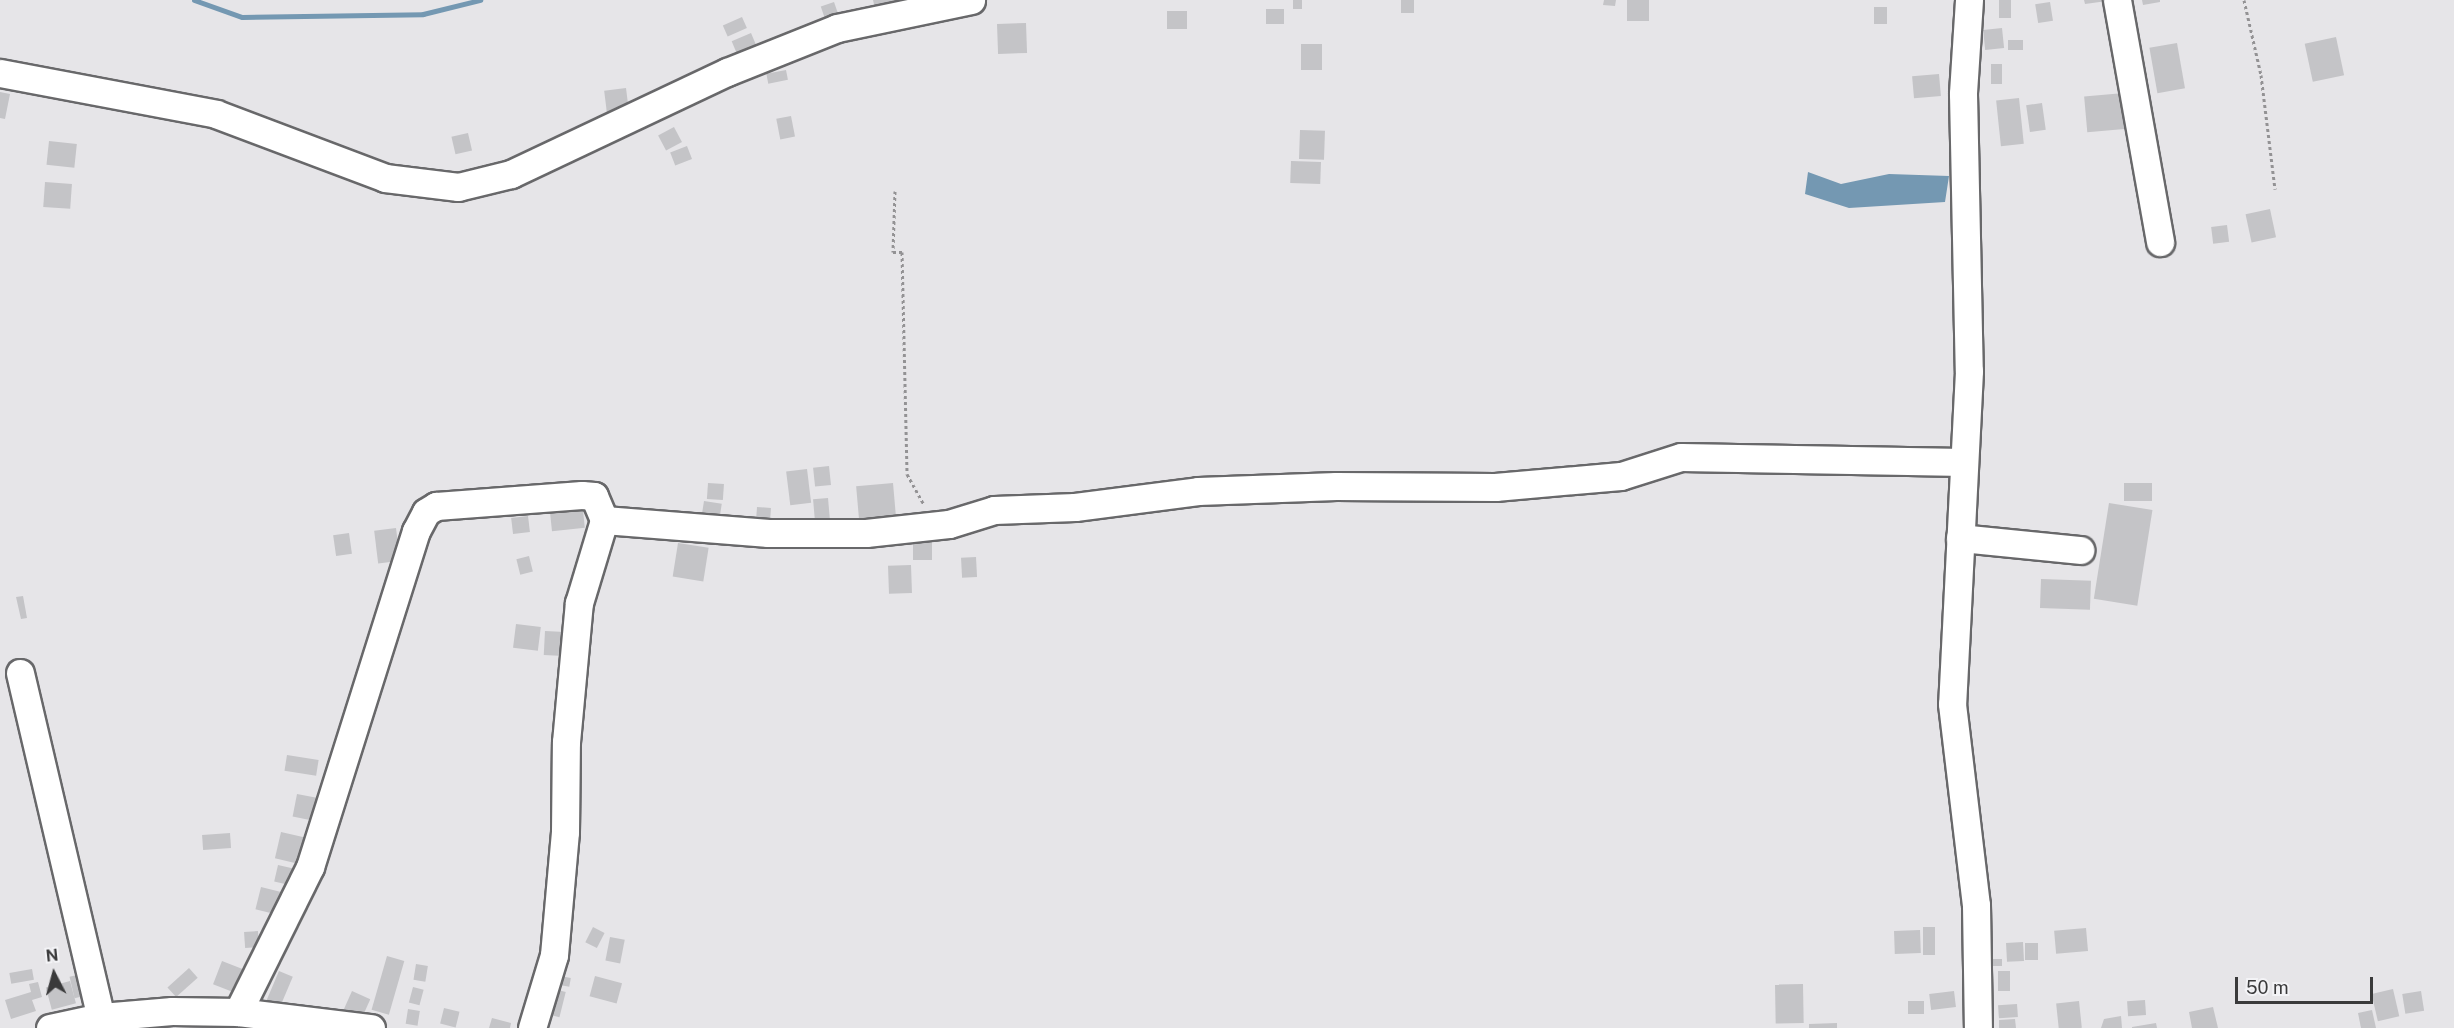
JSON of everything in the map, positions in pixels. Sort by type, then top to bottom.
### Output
[{"type":"street","points":[[0,73],[216,114],[385,178],[458,187],[511,174],[727,72],[837,28],[971,0]]},
{"type":"street","points":[[1969,0],[1963,94],[1969,371],[1952,704],[1976,905],[1978,1028]]},
{"type":"street","points":[[2117,0],[2160,242]]},
{"type":"street","points":[[604,520],[778,533],[866,533],[949,524],[994,510],[1075,507],[1198,491],[1336,486],[1495,487],[1610,477],[1681,457],[1964,462]]},
{"type":"street","points":[[238,1012],[310,867],[416,531],[426,512],[436,506],[594,496],[604,520],[579,603],[566,742],[565,832],[554,955],[532,1028]]},
{"type":"street","points":[[1960,538],[2080,550]]},
{"type":"street","points":[[20,673],[101,1017]]},
{"type":"street","points":[[50,1028],[101,1017],[172,1011],[238,1012],[371,1028]]},
{"type":"path","points":[[2244,0],[2261,75],[2275,189]]},
{"type":"path","points":[[896,191],[892,252],[902,252],[907,474],[926,510],[949,524]]},
{"type":"water","points":[[1808,172],[1841,184],[1889,174],[1949,176],[1945,202],[1849,208],[1805,194]]},
{"type":"building","points":[[873,0],[897,0],[899,7],[876,13]]},
{"type":"building","points":[[1293,0],[1302,0],[1302,9],[1293,9]]},
{"type":"building","points":[[1401,0],[1414,0],[1414,13],[1401,13]]},
{"type":"building","points":[[1604,0],[1616,0],[1615,6],[1603,5]]},
{"type":"building","points":[[1627,0],[1649,0],[1649,21],[1627,21]]},
{"type":"building","points":[[1999,0],[2011,0],[2011,18],[1999,18]]},
{"type":"building","points":[[2084,0],[2107,0],[2107,1],[2085,4]]},
{"type":"building","points":[[2142,0],[2160,0],[2160,2],[2143,5]]},
{"type":"building","points":[[834,2],[843,28],[830,33],[821,7]]},
{"type":"building","points":[[2050,2],[2053,21],[2038,23],[2035,4]]},
{"type":"building","points":[[1874,7],[1887,7],[1887,24],[1874,24]]},
{"type":"building","points":[[1266,9],[1284,9],[1284,24],[1266,24]]},
{"type":"building","points":[[1167,11],[1187,11],[1187,29],[1167,29]]},
{"type":"building","points":[[742,17],[747,28],[728,37],[723,26]]},
{"type":"building","points":[[1026,23],[1027,53],[998,54],[997,24]]},
{"type":"building","points":[[2002,28],[2004,48],[1985,50],[1983,30]]},
{"type":"building","points":[[751,33],[756,45],[737,53],[732,41]]},
{"type":"building","points":[[2336,37],[2344,75],[2313,82],[2305,44]]},
{"type":"building","points":[[2008,40],[2023,40],[2023,50],[2008,50]]},
{"type":"building","points":[[2177,43],[2185,88],[2157,93],[2149,48]]},
{"type":"building","points":[[1301,44],[1322,44],[1322,70],[1301,70]]},
{"type":"building","points":[[1991,64],[2002,64],[2002,84],[1991,84]]},
{"type":"building","points":[[786,70],[788,80],[768,84],[766,74]]},
{"type":"building","points":[[1939,74],[1941,96],[1914,98],[1912,76]]},
{"type":"building","points":[[626,88],[629,112],[607,115],[604,91]]},
{"type":"building","points":[[0,92],[10,94],[5,119],[0,118]]},
{"type":"building","points":[[2124,93],[2127,129],[2087,132],[2084,96]]},
{"type":"building","points":[[2019,98],[2024,144],[2001,146],[1996,100]]},
{"type":"building","points":[[2042,103],[2046,130],[2030,132],[2026,105]]},
{"type":"building","points":[[791,116],[795,137],[780,139],[776,119]]},
{"type":"building","points":[[674,127],[682,142],[666,150],[658,135]]},
{"type":"building","points":[[1300,130],[1325,131],[1324,160],[1299,159]]},
{"type":"building","points":[[468,133],[472,151],[455,154],[451,137]]},
{"type":"building","points":[[49,141],[77,144],[74,168],[46,165]]},
{"type":"building","points":[[687,146],[692,159],[675,166],[670,152]]},
{"type":"building","points":[[1291,161],[1321,162],[1320,184],[1290,183]]},
{"type":"building","points":[[45,182],[72,184],[70,209],[43,207]]},
{"type":"building","points":[[2270,209],[2276,237],[2252,243],[2246,214]]},
{"type":"building","points":[[2227,225],[2229,242],[2213,244],[2211,227]]},
{"type":"building","points":[[829,466],[831,485],[815,487],[813,468]]},
{"type":"building","points":[[807,469],[811,503],[790,505],[786,472]]},
{"type":"building","points":[[708,483],[724,484],[723,500],[707,499]]},
{"type":"building","points":[[893,483],[897,525],[860,528],[856,486]]},
{"type":"building","points":[[2124,483],[2152,483],[2152,501],[2124,501]]},
{"type":"building","points":[[828,498],[830,521],[815,522],[813,499]]},
{"type":"building","points":[[582,501],[585,528],[552,531],[549,504]]},
{"type":"building","points":[[704,501],[722,504],[719,520],[701,517]]},
{"type":"building","points":[[2109,503],[2152,510],[2137,606],[2094,599]]},
{"type":"building","points":[[757,507],[771,508],[770,528],[756,527]]},
{"type":"building","points":[[528,516],[530,532],[513,534],[511,518]]},
{"type":"building","points":[[396,528],[400,561],[378,563],[374,531]]},
{"type":"building","points":[[349,533],[352,554],[336,556],[333,535]]},
{"type":"building","points":[[913,542],[932,542],[932,560],[913,560]]},
{"type":"building","points":[[678,543],[709,548],[703,581],[673,577]]},
{"type":"building","points":[[529,556],[533,572],[520,575],[516,559]]},
{"type":"building","points":[[976,557],[977,577],[962,578],[961,558]]},
{"type":"building","points":[[911,565],[912,593],[889,594],[888,566]]},
{"type":"building","points":[[2041,579],[2091,581],[2090,610],[2040,608]]},
{"type":"building","points":[[23,596],[27,618],[21,619],[16,597]]},
{"type":"building","points":[[516,624],[541,627],[538,651],[513,648]]},
{"type":"building","points":[[545,631],[565,632],[564,656],[544,655]]},
{"type":"building","points":[[287,755],[319,760],[316,776],[284,771]]},
{"type":"building","points":[[297,794],[317,798],[312,820],[293,817]]},
{"type":"building","points":[[281,832],[307,838],[301,864],[275,858]]},
{"type":"building","points":[[230,833],[231,848],[203,850],[202,835]]},
{"type":"building","points":[[278,865],[296,869],[292,886],[274,882]]},
{"type":"building","points":[[261,887],[290,894],[285,917],[255,909]]},
{"type":"building","points":[[593,927],[605,933],[597,948],[585,942]]},
{"type":"building","points":[[1923,927],[1935,927],[1935,955],[1923,955]]},
{"type":"building","points":[[2086,928],[2088,951],[2056,954],[2054,931]]},
{"type":"building","points":[[1920,930],[1921,953],[1895,954],[1894,931]]},
{"type":"building","points":[[258,931],[259,947],[245,948],[244,932]]},
{"type":"building","points":[[610,937],[625,940],[620,963],[605,961]]},
{"type":"building","points":[[2023,942],[2024,961],[2007,962],[2006,943]]},
{"type":"building","points":[[2025,943],[2038,943],[2038,960],[2025,960]]},
{"type":"building","points":[[387,956],[404,961],[389,1015],[372,1010]]},
{"type":"building","points":[[1987,959],[2002,959],[2002,966],[1987,966]]},
{"type":"building","points":[[222,961],[243,969],[234,992],[213,984]]},
{"type":"building","points":[[416,964],[428,966],[425,982],[413,980]]},
{"type":"building","points":[[189,968],[198,978],[176,997],[167,987]]},
{"type":"building","points":[[32,969],[34,980],[11,984],[9,973]]},
{"type":"building","points":[[279,971],[293,977],[280,1006],[266,1000]]},
{"type":"building","points":[[1998,971],[2010,971],[2010,991],[1998,991]]},
{"type":"building","points":[[90,972],[95,993],[74,998],[70,977]]},
{"type":"building","points":[[560,976],[571,978],[569,987],[558,985]]},
{"type":"building","points":[[595,976],[622,983],[617,1004],[590,996]]},
{"type":"building","points":[[70,981],[76,1003],[52,1010],[46,987]]},
{"type":"building","points":[[38,982],[42,997],[32,1000],[36,1011],[11,1019],[5,1000],[31,992],[29,984]]},
{"type":"building","points":[[1775,984],[1803,984],[1804,1023],[1776,1023]]},
{"type":"building","points":[[413,987],[424,990],[419,1005],[409,1002]]},
{"type":"building","points":[[2393,989],[2399,1016],[2378,1021],[2372,994]]},
{"type":"building","points":[[558,990],[566,992],[559,1017],[552,1015]]},
{"type":"building","points":[[352,991],[370,999],[362,1017],[344,1009]]},
{"type":"building","points":[[1954,991],[1956,1007],[1931,1010],[1929,994]]},
{"type":"building","points":[[2421,991],[2424,1011],[2405,1014],[2402,994]]},
{"type":"building","points":[[2145,1000],[2146,1015],[2128,1016],[2127,1001]]},
{"type":"building","points":[[1908,1001],[1924,1001],[1924,1014],[1908,1014]]},
{"type":"building","points":[[2079,1001],[2082,1028],[2059,1028],[2056,1003]]},
{"type":"building","points":[[2017,1004],[2018,1017],[1999,1018],[1998,1005]]},
{"type":"building","points":[[2213,1007],[2218,1028],[2192,1028],[2189,1012]]},
{"type":"building","points":[[444,1008],[460,1012],[456,1027],[440,1024]]},
{"type":"building","points":[[408,1009],[420,1011],[418,1026],[406,1024]]},
{"type":"building","points":[[2372,1010],[2376,1028],[2361,1028],[2358,1013]]},
{"type":"building","points":[[2121,1016],[2122,1028],[2101,1028],[2104,1019]]},
{"type":"building","points":[[492,1018],[511,1023],[510,1028],[489,1028]]},
{"type":"building","points":[[2015,1019],[2016,1028],[1999,1028],[1999,1020]]},
{"type":"building","points":[[1837,1023],[1837,1028],[1809,1028],[1809,1024]]},
{"type":"building","points":[[2156,1023],[2157,1028],[2132,1028],[2132,1027]]},
{"type":"waterway","points":[[194,0],[242,17],[423,14],[480,0]]}]
